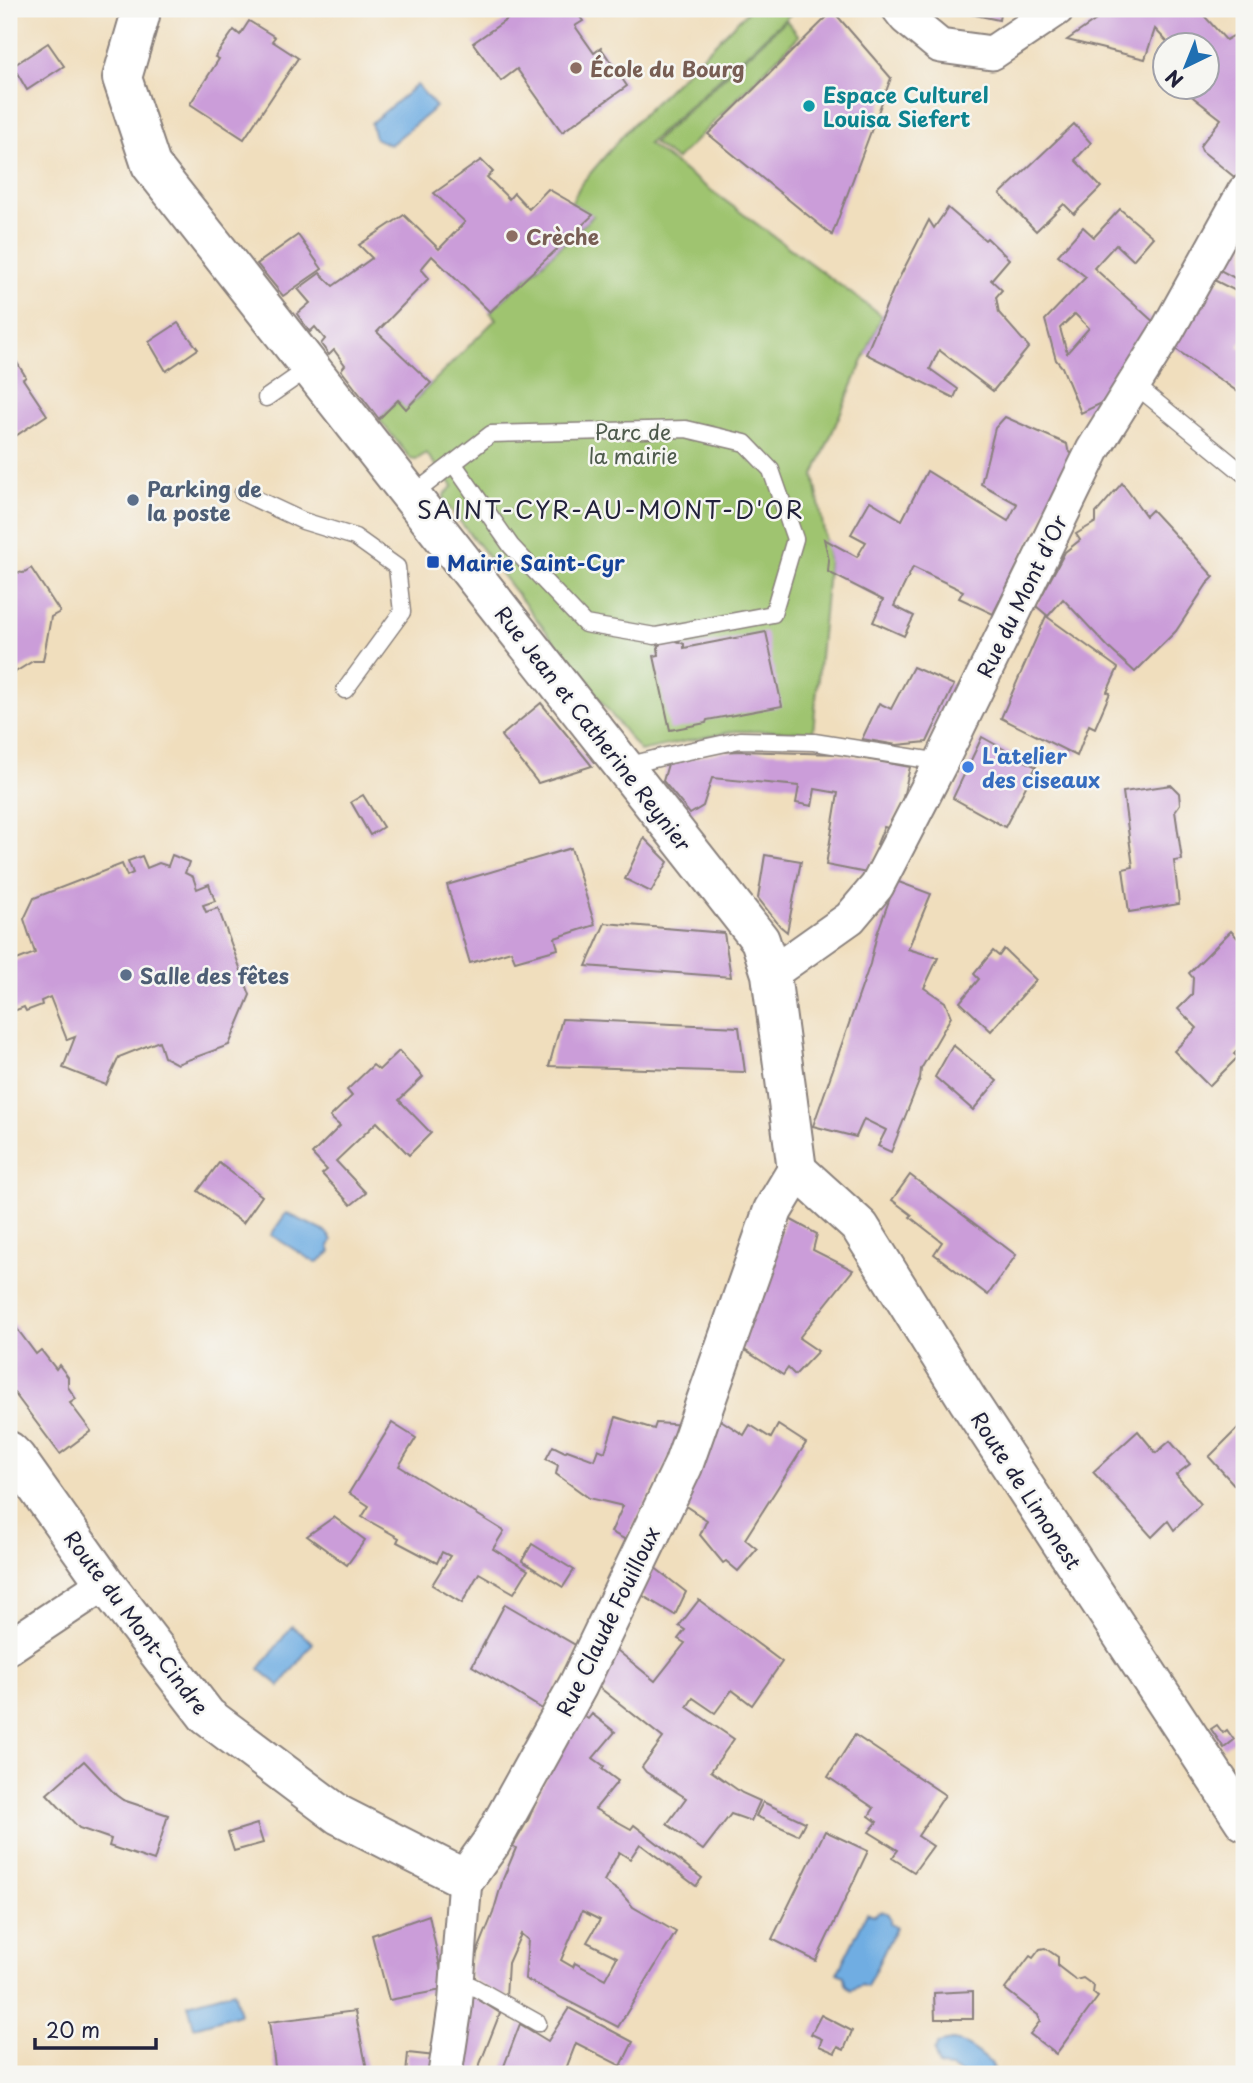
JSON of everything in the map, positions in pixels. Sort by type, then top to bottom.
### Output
[{"type":"street","points":[[899,9],[940,46],[992,53],[1057,9]]},
{"type":"street","name":"Rue Jean et Catherine Reynier","points":[[142,11],[122,78],[150,165],[760,940],[771,974],[797,1170]]},
{"type":"street","name":"Rue du Mont d'Or","points":[[771,974],[850,918],[877,886],[941,762],[1093,450],[1167,331],[1244,191]]},
{"type":"street","name":"Route de Limonest","points":[[797,1170],[860,1227],[967,1399],[1244,1821]]},
{"type":"street","name":"Rue Claude Fouilloux","points":[[445,2074],[466,1879],[491,1843],[578,1685],[683,1466],[773,1210],[797,1170]]},
{"type":"street","name":"Route du Mont-Cindre","points":[[9,1451],[105,1583],[207,1716],[339,1815],[466,1879]]},
{"type":"street","points":[[9,1647],[105,1583]]},
{"type":"lane","points":[[266,398],[309,368]]},
{"type":"lane","points":[[1134,384],[1244,474]]},
{"type":"lane","points":[[411,496],[453,463],[491,434],[686,429],[745,443],[771,470],[795,539],[773,614],[655,636],[585,624],[511,546],[453,463]]},
{"type":"lane","points":[[243,492],[303,521],[355,537],[397,567],[402,612],[345,690]]},
{"type":"lane","points":[[624,767],[740,740],[814,742],[941,762]]},
{"type":"lane","points":[[456,1985],[472,1986],[538,2023]]},
{"type":"green space","name":"Parc de la mairie","points":[[750,9],[796,9],[648,144],[882,316],[814,475],[829,560],[813,732],[735,731],[640,751],[444,501],[444,495],[453,486],[426,453],[416,460],[411,459],[379,419],[398,400],[407,408],[496,319],[490,312],[593,216],[571,203],[581,184],[629,128]]},
{"type":"green space","points":[[786,20],[799,36],[676,160],[653,143]]},
{"type":"water","points":[[417,85],[436,107],[390,145],[376,138],[371,123]]},
{"type":"water","points":[[286,1213],[326,1232],[332,1240],[329,1246],[331,1252],[316,1263],[271,1235]]},
{"type":"water","points":[[292,1626],[313,1643],[280,1686],[259,1669]]},
{"type":"water","points":[[880,1911],[887,1913],[890,1924],[896,1927],[867,1987],[862,1985],[851,1990],[845,1984],[844,1976],[837,1973],[867,1913],[873,1916]]},
{"type":"water","points":[[234,1991],[240,2014],[194,2027],[188,2004]]},
{"type":"water","points":[[950,2041],[967,2045],[991,2063],[992,2074],[961,2074],[951,2068],[939,2067],[934,2051],[938,2044]]},
{"type":"building","points":[[522,9],[574,9],[583,21],[575,26],[594,53],[601,48],[627,86],[562,132],[517,69],[501,81],[473,43]]},
{"type":"building","points":[[956,9],[1001,9],[999,20]]},
{"type":"building","points":[[1112,9],[1198,9],[1219,32],[1158,32],[1155,29],[1145,59],[1067,40]]},
{"type":"building","name":"Espace Culturel Louisa Siefert","points":[[833,11],[891,78],[832,235],[708,134]]},
{"type":"building","points":[[249,21],[275,37],[272,41],[298,58],[244,139],[190,104],[219,59],[215,57],[234,30],[240,35]]},
{"type":"building","points":[[1222,36],[1226,40],[1233,36],[1244,47],[1244,170],[1238,180],[1202,151],[1200,146],[1221,119],[1199,102],[1222,102]]},
{"type":"building","points":[[48,43],[64,66],[27,90],[13,66]]},
{"type":"building","points":[[1074,124],[1091,143],[1075,160],[1101,187],[1074,214],[1064,204],[1036,231],[1000,194]]},
{"type":"building","points":[[481,160],[493,172],[487,177],[509,199],[514,193],[529,209],[548,189],[593,215],[490,312],[432,256],[421,269],[429,278],[377,332],[431,383],[406,409],[398,400],[379,419],[341,370],[345,365],[334,350],[329,355],[321,344],[325,339],[315,327],[310,332],[297,314],[310,303],[298,289],[320,273],[333,286],[372,258],[359,245],[404,215],[439,249],[465,222],[434,193]]},
{"type":"building","points":[[948,208],[1009,259],[991,280],[1002,290],[996,297],[999,313],[1029,347],[993,391],[939,350],[930,369],[958,389],[954,398],[866,354],[893,290],[929,220],[934,228]]},
{"type":"building","points":[[1120,209],[1153,237],[1133,260],[1116,244],[1094,268],[1157,325],[1102,403],[1081,413],[1062,367],[1056,360],[1045,320],[1086,277],[1058,255],[1083,227],[1094,237]],"holes":[[[1075,314],[1089,328],[1067,353],[1060,328]]]},
{"type":"building","points":[[1244,224],[1244,283],[1216,268]]},
{"type":"building","points":[[298,235],[322,269],[283,296],[257,264]]},
{"type":"building","points":[[1210,278],[1244,295],[1244,338],[1238,346],[1244,350],[1244,396],[1171,346]]},
{"type":"building","points":[[178,323],[198,349],[166,371],[149,342]]},
{"type":"building","points":[[9,350],[26,377],[23,379],[47,415],[14,437],[9,429]]},
{"type":"building","points":[[1005,417],[1067,444],[1073,455],[993,614],[959,598],[963,591],[913,567],[894,606],[914,616],[904,636],[873,622],[883,600],[828,572],[829,560],[824,539],[857,557],[866,542],[851,534],[870,501],[902,520],[927,471],[1008,521],[1017,504],[981,484],[995,428]]},
{"type":"building","points":[[1122,483],[1146,516],[1152,510],[1214,577],[1176,631],[1135,672],[1063,599],[1048,616],[1036,606],[1065,552],[1080,540],[1076,534],[1096,522],[1096,513]]},
{"type":"building","points":[[31,568],[60,612],[51,617],[43,661],[33,661],[9,676],[9,571],[23,573]]},
{"type":"building","points":[[1046,616],[1118,668],[1095,728],[1089,725],[1077,756],[1001,718]]},
{"type":"building","points":[[766,632],[782,706],[670,730],[654,656],[659,655],[661,642],[672,639],[684,644],[684,648]]},
{"type":"building","points":[[913,667],[954,685],[927,742],[897,745],[862,739],[879,703],[891,709]]},
{"type":"building","points":[[541,703],[592,766],[538,783],[501,736]]},
{"type":"building","points":[[982,737],[1036,767],[1005,827],[953,798]]},
{"type":"building","points":[[720,752],[837,754],[910,767],[902,802],[888,828],[884,827],[867,873],[826,865],[838,793],[815,789],[812,806],[796,803],[799,786],[712,778],[703,806],[690,814],[663,781],[668,764]]},
{"type":"building","points":[[1171,785],[1179,793],[1180,804],[1175,811],[1182,860],[1174,861],[1179,904],[1129,912],[1123,869],[1133,867],[1123,792]]},
{"type":"building","points":[[363,795],[383,827],[370,835],[351,802]]},
{"type":"building","points":[[644,838],[668,862],[651,892],[625,879]]},
{"type":"building","points":[[571,848],[595,925],[555,938],[558,949],[515,961],[511,951],[470,963],[447,885]]},
{"type":"building","name":"Salle des fêtes","points":[[172,855],[189,862],[185,873],[193,877],[197,889],[209,884],[215,901],[203,905],[206,912],[218,908],[250,995],[229,1045],[177,1064],[164,1057],[159,1041],[119,1057],[106,1085],[63,1068],[75,1037],[67,1040],[50,997],[41,1001],[42,1005],[26,1011],[24,1007],[11,1012],[9,963],[35,953],[24,919],[34,898],[122,864],[127,876],[133,873],[128,861],[142,856],[147,868],[159,863],[168,866]]},
{"type":"building","points":[[765,855],[801,861],[787,932],[758,898]]},
{"type":"building","points":[[896,881],[931,894],[908,949],[938,958],[924,988],[945,1002],[951,1017],[921,1069],[920,1079],[891,1152],[878,1146],[886,1130],[864,1119],[856,1137],[813,1126]]},
{"type":"building","points":[[605,923],[724,933],[731,977],[586,966]]},
{"type":"building","points":[[1231,931],[1244,945],[1244,1043],[1234,1054],[1238,1057],[1209,1086],[1174,1051],[1197,1028],[1178,1009],[1192,995],[1193,978],[1189,973]]},
{"type":"building","points":[[1004,949],[1036,980],[991,1031],[960,1002],[979,979],[974,974],[993,951],[999,956]]},
{"type":"building","points":[[562,1019],[739,1027],[745,1072],[549,1066]]},
{"type":"building","points":[[953,1045],[997,1081],[973,1110],[935,1077]]},
{"type":"building","points":[[399,1051],[423,1077],[399,1100],[431,1133],[409,1155],[377,1122],[336,1161],[366,1193],[351,1205],[322,1174],[327,1170],[312,1154],[340,1126],[330,1117],[352,1096],[347,1090],[373,1065],[379,1070]]},
{"type":"building","points":[[219,1163],[262,1196],[243,1223],[198,1191]]},
{"type":"building","points":[[910,1175],[1016,1255],[988,1295],[934,1254],[942,1242],[892,1200]]},
{"type":"building","points":[[786,1217],[817,1234],[813,1250],[853,1270],[799,1338],[818,1351],[795,1375],[788,1368],[783,1375],[740,1347]]},
{"type":"building","points":[[12,1322],[36,1354],[41,1350],[56,1369],[59,1365],[68,1377],[68,1387],[76,1399],[70,1403],[91,1431],[60,1454],[9,1386],[9,1324]]},
{"type":"building","points":[[616,1417],[654,1429],[656,1423],[686,1425],[626,1540],[611,1532],[623,1506],[589,1498],[556,1474],[558,1465],[546,1459],[553,1446],[594,1460],[598,1449],[605,1452]]},
{"type":"building","points":[[716,1417],[744,1435],[750,1425],[771,1438],[778,1425],[806,1443],[745,1539],[757,1549],[738,1571],[726,1561],[723,1563],[700,1535],[707,1520],[684,1505]]},
{"type":"building","points":[[1244,1422],[1244,1483],[1238,1489],[1209,1457]]},
{"type":"building","points":[[392,1423],[416,1438],[399,1466],[504,1531],[493,1549],[528,1570],[514,1593],[479,1573],[462,1603],[432,1585],[450,1556],[442,1552],[437,1563],[397,1542],[399,1538],[362,1517],[369,1506],[349,1493]]},
{"type":"building","points":[[1138,1431],[1156,1453],[1170,1441],[1190,1464],[1176,1475],[1201,1504],[1174,1530],[1168,1521],[1152,1537],[1093,1472]]},
{"type":"building","points":[[334,1517],[365,1540],[347,1565],[307,1536]]},
{"type":"building","points":[[532,1544],[574,1570],[563,1587],[522,1561]]},
{"type":"building","points":[[654,1567],[686,1592],[675,1615],[640,1594]]},
{"type":"building","points":[[699,1600],[782,1662],[752,1705],[732,1690],[715,1713],[693,1698],[687,1707],[734,1739],[711,1771],[742,1793],[760,1801],[751,1821],[731,1814],[703,1850],[667,1824],[686,1798],[642,1767],[663,1738],[595,1684],[612,1646],[655,1681],[685,1643],[678,1639],[685,1630],[679,1626]]},
{"type":"building","points":[[505,1604],[577,1646],[544,1710],[472,1666]]},
{"type":"building","points":[[581,1714],[588,1719],[592,1714],[615,1732],[593,1758],[618,1781],[595,1809],[631,1829],[634,1825],[702,1878],[696,1886],[640,1844],[630,1859],[619,1852],[604,1881],[620,1892],[633,1907],[676,1932],[618,2027],[525,1979],[528,1940],[521,1934],[508,1963],[506,1997],[475,1981],[471,1976],[471,1968],[516,1848],[513,1846],[529,1818],[558,1750]],"holes":[[[582,1911],[600,1920],[587,1942],[617,1957],[605,1979],[575,1963],[573,1967],[561,1960]]]},
{"type":"building","points":[[1217,1725],[1223,1733],[1227,1730],[1234,1740],[1224,1748],[1211,1729]]},
{"type":"building","points":[[855,1735],[945,1795],[918,1836],[933,1846],[914,1872],[892,1858],[898,1850],[869,1832],[877,1822],[869,1816],[874,1808],[828,1777]]},
{"type":"building","points":[[84,1761],[123,1800],[168,1815],[154,1861],[109,1846],[111,1839],[79,1828],[47,1794]]},
{"type":"building","points":[[763,1802],[805,1822],[798,1835],[756,1816]]},
{"type":"building","points":[[257,1824],[263,1843],[234,1851],[228,1833]]},
{"type":"building","points":[[825,1831],[868,1851],[816,1961],[772,1939]]},
{"type":"building","points":[[429,1915],[443,1981],[442,1990],[389,2000],[372,1935]]},
{"type":"building","points":[[1045,1948],[1058,1957],[1058,1966],[1076,1980],[1083,1978],[1094,1986],[1093,1993],[1098,1997],[1056,2054],[1030,2034],[1040,2021],[1038,2015],[1005,1989],[1030,1956],[1033,1958],[1040,1949]]},
{"type":"building","points":[[973,1991],[973,2019],[935,2019],[934,1993]]},
{"type":"building","points":[[470,1997],[500,2013],[476,2074],[454,2074]]},
{"type":"building","points":[[569,2008],[633,2042],[621,2066],[576,2043],[564,2074],[501,2074],[520,2024],[548,2041]]},
{"type":"building","points":[[355,2011],[368,2074],[276,2074],[269,2022]]},
{"type":"building","points":[[821,2015],[852,2031],[844,2050],[838,2047],[835,2053],[819,2046],[822,2039],[811,2034]]},
{"type":"building","points":[[408,2053],[435,2056],[433,2074],[406,2074]]},
{"type":"place","name":"École du Bourg","points":[[576,68]]},
{"type":"place","name":"Espace Culturel Louisa Siefert","points":[[809,106]]},
{"type":"place","name":"Crèche","points":[[512,236]]},
{"type":"place","name":"Parking de la poste","points":[[133,500]]},
{"type":"place","name":"Mairie Saint-Cyr","points":[[433,562]]},
{"type":"place","name":"L'atelier des ciseaux","points":[[968,767]]},
{"type":"place","name":"Salle des fêtes","points":[[126,975]]},
{"type":"district","name":"SAINT-CYR-AU-MONT-D'OR","points":[[611,509]]}]
